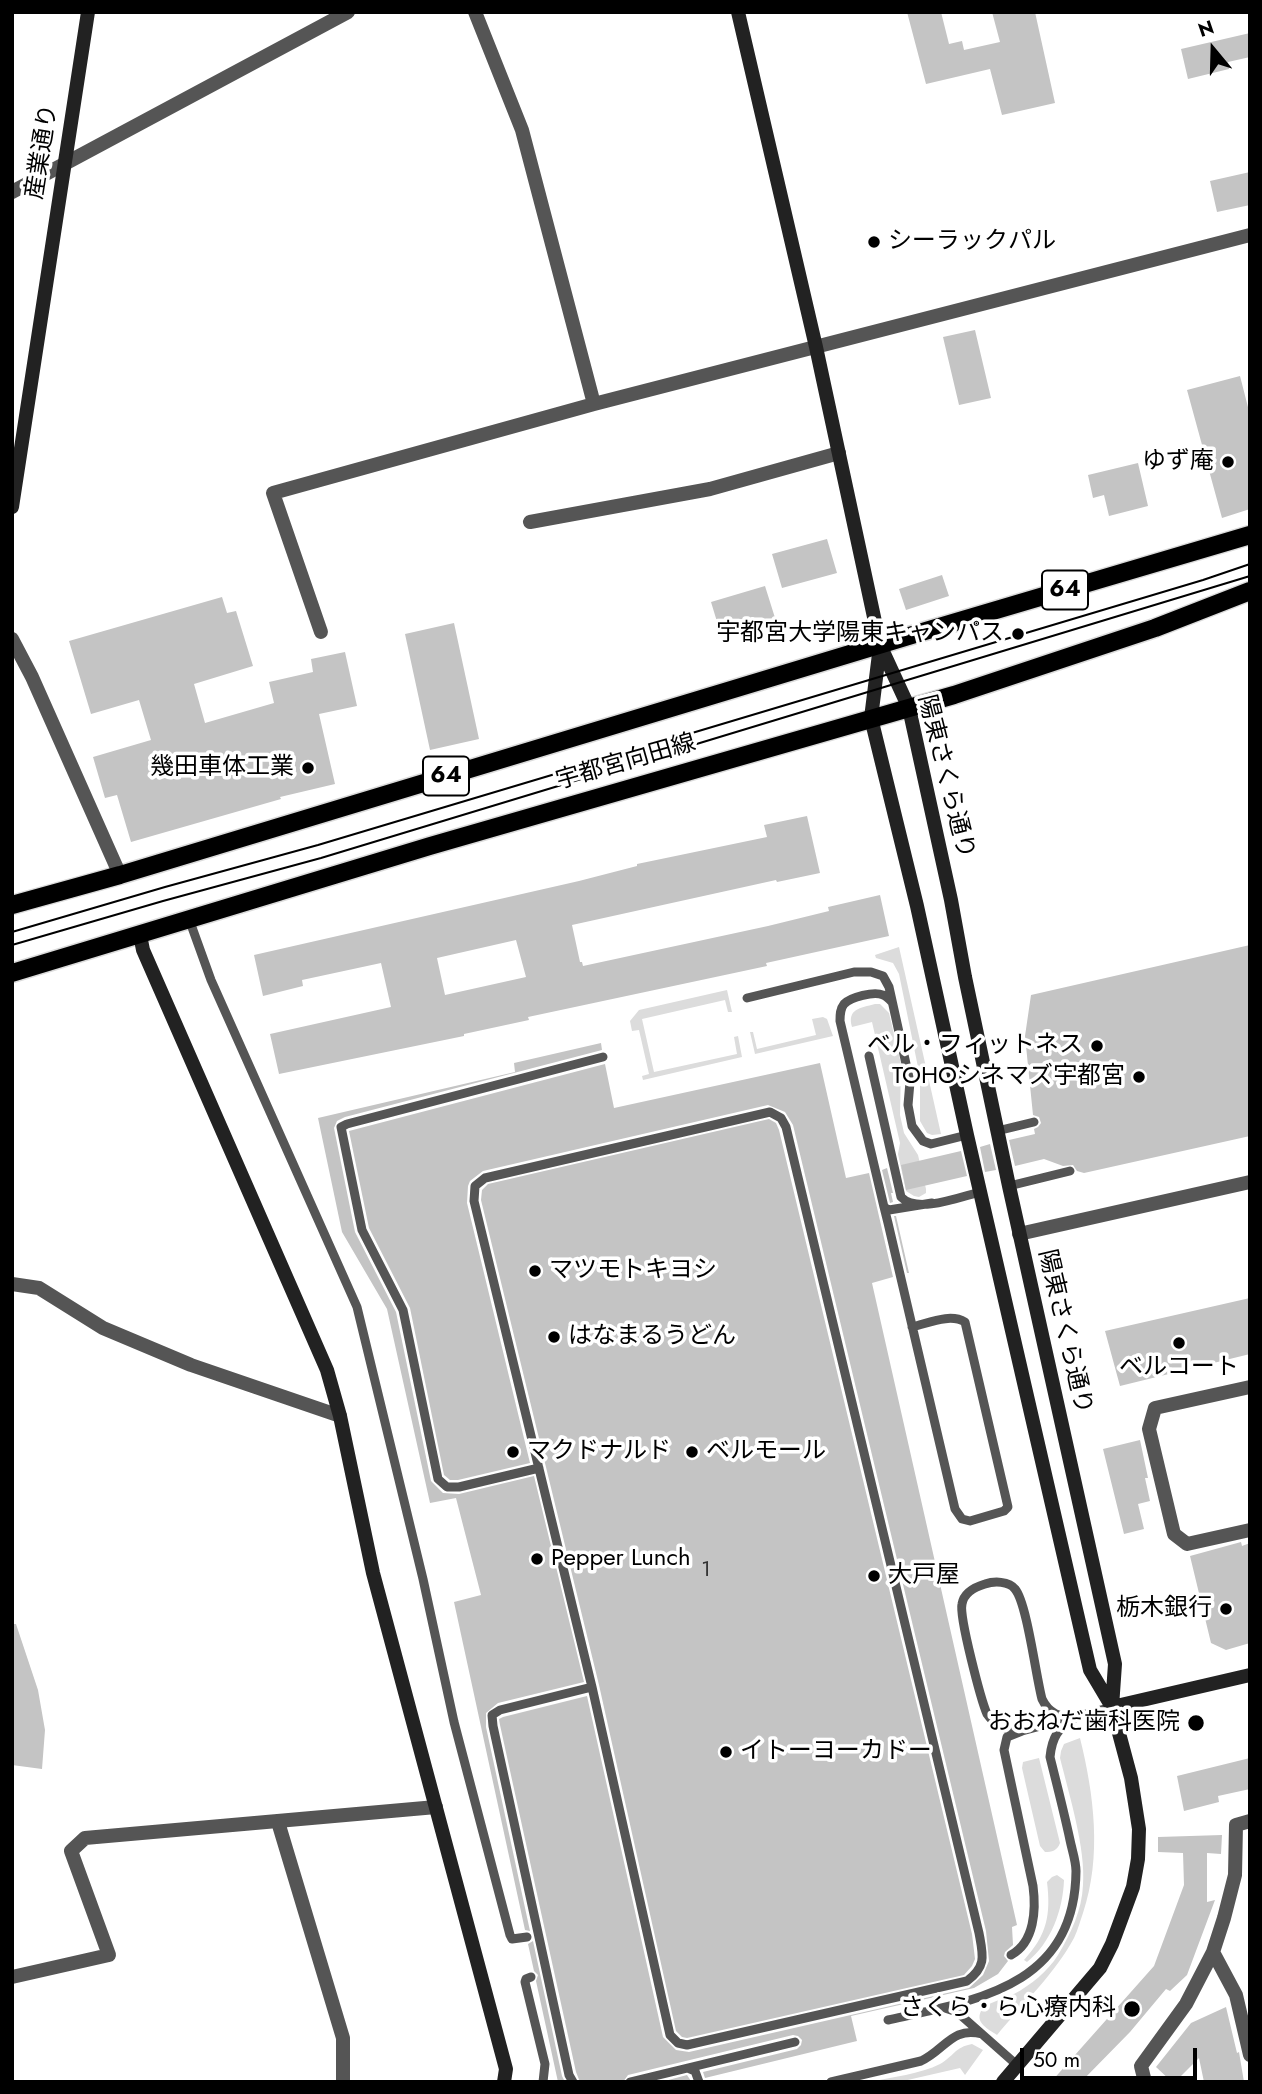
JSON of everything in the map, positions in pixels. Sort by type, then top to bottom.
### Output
[{"type":"main road","name":"宇都宮向田線","points":[[12,905],[1250,535]]},
{"type":"main road","name":"宇都宮向田線","points":[[12,973],[457,838],[909,708],[1155,628],[1250,592]]},
{"type":"street","name":"産業通り","points":[[12,507],[88,12]]},
{"type":"street","points":[[12,192],[348,12]]},
{"type":"street","points":[[475,12],[522,130],[594,404]]},
{"type":"street","points":[[738,12],[816,347],[880,645]]},
{"type":"street","points":[[321,632],[273,493],[594,404],[1250,235]]},
{"type":"street","points":[[530,522],[709,489],[839,453]]},
{"type":"street","points":[[12,639],[32,677],[120,874]]},
{"type":"street","name":"陽東さくら通り","points":[[880,645],[909,708],[951,900],[1019,1234],[1115,1664],[1112,1707]]},
{"type":"street","name":"陽東さくら通り","points":[[880,645],[871,718],[917,906],[979,1192],[1090,1670],[1112,1707],[1132,1778],[1139,1829],[1133,1887],[1116,1935],[1100,1968],[1003,2082]]},
{"type":"street","points":[[140,935],[144,950],[327,1370],[341,1416],[373,1573],[506,2069],[504,2082]]},
{"type":"street","points":[[1019,1234],[1250,1182]]},
{"type":"street","points":[[12,1284],[39,1287],[103,1328],[191,1365],[341,1416]]},
{"type":"street","points":[[1250,1387],[1155,1408],[1149,1429],[1174,1534],[1187,1544],[1250,1530]]},
{"type":"street","points":[[1112,1707],[1250,1675]]},
{"type":"street","points":[[12,1977],[109,1955],[71,1851],[85,1838],[436,1807]]},
{"type":"street","points":[[1145,2082],[1141,2066],[1186,2004],[1213,1952],[1235,1875],[1236,1825],[1250,1821]]},
{"type":"street","points":[[278,1822],[343,2038],[343,2082]]},
{"type":"street","points":[[1213,1952],[1236,1995],[1250,2055]]},
{"type":"lane","points":[[189,919],[211,980],[357,1307],[454,1722],[510,1935],[512,1939],[527,1937]]},
{"type":"lane","points":[[747,998],[855,972],[871,972],[883,976],[889,987],[910,1082],[908,1105],[912,1126],[923,1141],[931,1144],[967,1136]]},
{"type":"lane","points":[[892,1002],[884,995],[876,993],[845,1003],[839,1012],[889,1208],[888,1223],[912,1327],[955,1509],[962,1519],[970,1521],[1004,1511],[1008,1507],[965,1322],[949,1318],[912,1327]]},
{"type":"lane","points":[[869,1056],[901,1196],[906,1202],[919,1205],[979,1192]]},
{"type":"lane","points":[[539,1468],[459,1487],[447,1487],[438,1479],[403,1310],[362,1230],[341,1127],[603,1057]]},
{"type":"lane","points":[[770,1112],[780,1118],[786,1127],[979,1933],[983,1962],[978,1973],[954,1984],[687,2045],[678,2043],[670,2035],[592,1687],[474,1201],[475,1186],[485,1178],[770,1112]]},
{"type":"lane","points":[[997,1131],[1034,1122]]},
{"type":"lane","points":[[1009,1186],[1070,1171]]},
{"type":"lane","points":[[889,1208],[932,1203]]},
{"type":"lane","points":[[1075,1718],[1057,1715],[1042,1699],[1023,1609],[1013,1586],[987,1583],[969,1591],[962,1604],[962,1613],[987,1714],[992,1721],[1013,1732],[1022,1731],[1075,1718],[1112,1707]]},
{"type":"lane","points":[[573,2082],[566,2062],[492,1716],[500,1710],[592,1687]]},
{"type":"lane","points":[[888,2020],[979,1998],[1025,1976],[1041,1963],[1060,1940],[1071,1914],[1076,1870],[1050,1757],[1056,1732],[1075,1718]]},
{"type":"lane","points":[[1011,1955],[1018,1951],[1031,1930],[1036,1906],[1004,1750],[1007,1737],[1022,1731]]},
{"type":"lane","points":[[531,1978],[525,1982],[545,2064],[542,2082]]},
{"type":"lane","points":[[944,2007],[957,2012],[1017,2065]]},
{"type":"lane","points":[[831,2082],[921,2062],[932,2057],[957,2035],[973,2032],[982,2034]]},
{"type":"lane","points":[[630,2082],[795,2042]]},
{"type":"lane","points":[[688,2068],[695,2071],[699,2082]]},
{"type":"shaded area","points":[[899,947],[941,1134],[927,1133],[920,1121],[920,1077],[899,974],[893,963],[876,958],[875,955]]},
{"type":"shaded area","points":[[727,990],[732,1012],[728,1012],[725,1000],[642,1019],[654,1072],[737,1054],[734,1037],[738,1036],[742,1057],[643,1080],[642,1076],[649,1074],[639,1030],[632,1031],[630,1021],[639,1010]]},
{"type":"shaded area","points":[[880,1004],[889,1013],[901,1064],[900,1115],[904,1133],[918,1155],[926,1189],[926,1193],[919,1197],[906,1191],[898,1154],[900,1143],[872,1022],[852,1027],[851,1016],[856,1010]]},
{"type":"shaded area","points":[[812,1019],[827,1019],[833,1036],[755,1054],[750,1032],[753,1032],[757,1049],[816,1035]]},
{"type":"shaded area","points":[[1080,1738],[1089,1781],[1094,1826],[1093,1870],[1083,1913],[1067,1951],[997,2035],[981,2022],[981,2011],[987,2005],[1010,1996],[1033,1982],[1044,1972],[1063,1947],[1078,1912],[1083,1885],[1082,1855],[1060,1758],[1064,1744]]},
{"type":"shaded area","points":[[1039,1758],[1060,1843],[1050,1852],[1045,1852],[1040,1846],[1022,1768],[1023,1762]]},
{"type":"shaded area","points":[[1057,1875],[1064,1880],[1058,1914],[1049,1936],[1027,1962],[1024,1960],[1038,1942],[1046,1924],[1047,1882]]},
{"type":"shaded area","points":[[972,2044],[983,2050],[965,2075],[960,2068],[899,2082],[870,2082],[932,2067],[962,2047]]},
{"type":"building","points":[[907,12],[941,12],[949,44],[962,41],[964,50],[1000,42],[992,12],[1035,12],[1055,103],[1002,115],[990,69],[926,84]]},
{"type":"building","points":[[1250,33],[1250,57],[1228,62],[1229,69],[1188,79],[1181,49]]},
{"type":"building","points":[[1250,172],[1250,205],[1217,212],[1210,181]]},
{"type":"building","points":[[975,330],[991,398],[959,405],[943,337]]},
{"type":"building","name":"ゆず庵","points":[[1240,376],[1250,415],[1250,509],[1222,518],[1187,390]]},
{"type":"building","points":[[1138,463],[1148,506],[1109,516],[1104,495],[1093,498],[1088,475]]},
{"type":"building","points":[[827,539],[837,573],[782,588],[772,554]]},
{"type":"building","points":[[942,575],[949,596],[906,610],[899,589]]},
{"type":"building","points":[[765,586],[776,621],[722,638],[711,602]]},
{"type":"building","points":[[222,597],[227,613],[236,611],[253,666],[194,684],[205,723],[274,703],[269,682],[313,672],[311,659],[345,652],[357,706],[319,714],[335,784],[280,797],[281,799],[131,842],[117,795],[105,798],[93,757],[151,740],[139,700],[91,714],[69,641]]},
{"type":"building","points":[[454,623],[479,739],[430,750],[405,634]]},
{"type":"building","points":[[807,816],[820,873],[777,882],[776,880],[572,925],[583,966],[768,926],[829,911],[828,907],[880,895],[889,936],[766,963],[767,966],[528,1017],[529,1020],[464,1036],[279,1074],[270,1034],[391,1007],[381,963],[302,980],[303,986],[263,996],[254,955],[579,881],[637,864],[767,837],[764,825]],"holes":[[[516,940],[526,977],[445,995],[437,958]]]},
{"type":"building","name":"TOHOシネマズ宇都宮","points":[[1250,945],[1250,1136],[1084,1173],[1077,1171],[1073,1165],[1063,1166],[1044,1159],[1015,1166],[1009,1140],[1035,1134],[1034,1129],[1041,1123],[1039,1117],[1033,1115],[1025,1036],[1031,995]]},
{"type":"building","points":[[601,1043],[602,1050],[345,1117],[337,1121],[334,1128],[355,1232],[396,1312],[431,1481],[443,1493],[459,1494],[534,1476],[584,1682],[498,1703],[486,1713],[486,1727],[530,1931],[525,1930],[454,1602],[481,1595],[456,1498],[430,1503],[387,1309],[342,1232],[318,1118],[515,1072],[514,1063]]},
{"type":"building","points":[[820,1063],[846,1178],[869,1173],[893,1277],[872,1283],[1017,1925],[1012,1927],[1013,1945],[1005,1952],[1004,1956],[1008,1961],[998,1974],[974,1988],[851,2016],[857,2041],[705,2078],[703,2072],[797,2049],[802,2040],[793,2035],[628,2075],[623,2082],[580,2082],[500,1725],[499,1719],[503,1717],[587,1696],[663,2037],[676,2050],[689,2052],[969,1988],[983,1975],[989,1961],[986,1931],[793,1125],[785,1112],[768,1105],[483,1171],[470,1181],[467,1203],[530,1463],[458,1480],[450,1480],[444,1475],[410,1308],[369,1228],[349,1131],[605,1064],[614,1108]]},
{"type":"building","points":[[769,1119],[776,1123],[779,1130],[972,1934],[975,1959],[964,1975],[687,2038],[676,2031],[599,1685],[481,1200],[482,1190],[488,1184]]},
{"type":"building","points":[[990,1144],[996,1170],[985,1172],[980,1147]]},
{"type":"building","points":[[961,1151],[967,1176],[906,1190],[901,1165]]},
{"type":"building","points":[[887,1168],[893,1193],[893,1202],[890,1203],[882,1170]]},
{"type":"building","points":[[896,1216],[909,1273],[907,1273]]},
{"type":"building","name":"ベルコート","points":[[1250,1298],[1250,1354],[1120,1386],[1105,1331]]},
{"type":"building","points":[[1140,1440],[1150,1501],[1138,1504],[1144,1529],[1124,1534],[1103,1449]]},
{"type":"building","name":"栃木銀行","points":[[1241,1542],[1242,1546],[1250,1543],[1250,1643],[1226,1650],[1211,1643],[1190,1556]]},
{"type":"building","points":[[12,1624],[16,1624],[38,1690],[45,1730],[42,1769],[12,1765]]},
{"type":"building","points":[[1250,1758],[1250,1789],[1218,1796],[1219,1802],[1184,1811],[1177,1776]]},
{"type":"building","points":[[1222,1835],[1221,1854],[1207,1853],[1207,1902],[1215,1900],[1187,1975],[1170,1991],[1166,1989],[1130,2032],[1081,2082],[1051,2082],[1154,1966],[1184,1885],[1183,1853],[1158,1852],[1158,1837]]},
{"type":"building","points":[[533,1941],[565,2082],[558,2082],[536,1981],[538,1975],[534,1971],[528,1944]]},
{"type":"building","points":[[1226,2007],[1237,2053],[1239,2052],[1244,2082],[1204,2082],[1199,2058],[1172,2082],[1156,2067],[1191,2023]]},
{"type":"building","points":[[687,2075],[691,2081],[661,2082]]},
{"type":"tram line","points":[[12,932],[318,845],[1250,564]]},
{"type":"tram line","points":[[12,945],[321,858],[1250,576]]},
{"type":"place","name":"シーラックパル","points":[[874,242]]},
{"type":"place","name":"ゆず庵","points":[[1228,462]]},
{"type":"place","name":"宇都宮大学陽東キャンパス","points":[[1018,634]]},
{"type":"place","name":"幾田車体工業","points":[[308,768]]},
{"type":"place","name":"ベル・フィットネス","points":[[1097,1046]]},
{"type":"place","name":"TOHOシネマズ宇都宮","points":[[1139,1077]]},
{"type":"place","name":"マツモトキヨシ","points":[[535,1271]]},
{"type":"place","name":"はなまるうどん","points":[[554,1337]]},
{"type":"place","name":"ベルコート","points":[[1179,1343]]},
{"type":"place","name":"マクドナルド","points":[[513,1452]]},
{"type":"place","name":"ベルモール","points":[[692,1452]]},
{"type":"place","name":"Pepper Lunch","points":[[537,1559]]},
{"type":"place","name":"大戸屋","points":[[874,1576]]},
{"type":"place","name":"栃木銀行","points":[[1226,1609]]},
{"type":"place","name":"おおねだ歯科医院","points":[[1196,1723]]},
{"type":"place","name":"イトーヨーカドー","points":[[726,1752]]},
{"type":"place","name":"さくら・ら心療内科","points":[[1132,2009]]}]
